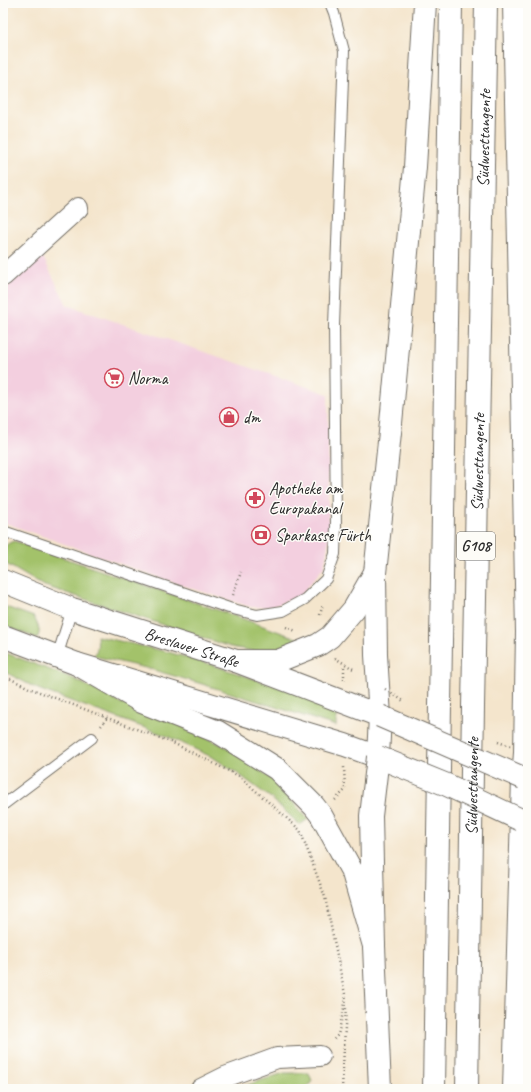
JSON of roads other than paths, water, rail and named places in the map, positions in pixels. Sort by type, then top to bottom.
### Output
[{"type":"main road","points":[[380,1089],[374,946],[371,816],[372,755],[380,716],[376,655],[375,573],[391,423],[415,167],[425,3]]},
{"type":"main road","name":"Südwesttangente","points":[[434,1089],[451,3]]},
{"type":"main road","name":"Südwesttangente","points":[[467,1089],[472,723],[486,3]]},
{"type":"main road","points":[[514,3],[527,632],[524,912],[514,1089]]},
{"type":"main road","points":[[236,661],[278,661],[318,645],[330,637],[354,609],[375,573]]},
{"type":"main road","name":"Breslauer Straße","points":[[3,581],[72,609],[236,661],[380,716],[525,779]]},
{"type":"main road","points":[[3,636],[67,660],[372,755],[448,785],[525,822]]},
{"type":"main road","points":[[67,660],[142,702],[218,732],[277,770],[314,806],[321,815],[353,873],[374,946]]},
{"type":"street","points":[[3,276],[78,208]]},
{"type":"street","points":[[201,1089],[225,1077],[277,1058],[320,1056]]},
{"type":"lane","points":[[3,531],[229,608],[257,615],[283,611],[305,599],[326,579],[335,554],[336,526],[334,326],[344,51],[330,3]]},
{"type":"lane","points":[[67,660],[72,609]]},
{"type":"lane","points":[[3,805],[92,738]]},
{"type":"place","name":"Norma","points":[[114,378]]},
{"type":"place","name":"dm","points":[[229,417]]},
{"type":"place","name":"Apotheke am Europakanal","points":[[255,498]]},
{"type":"place","name":"Sparkasse Fürth","points":[[261,535]]}]
